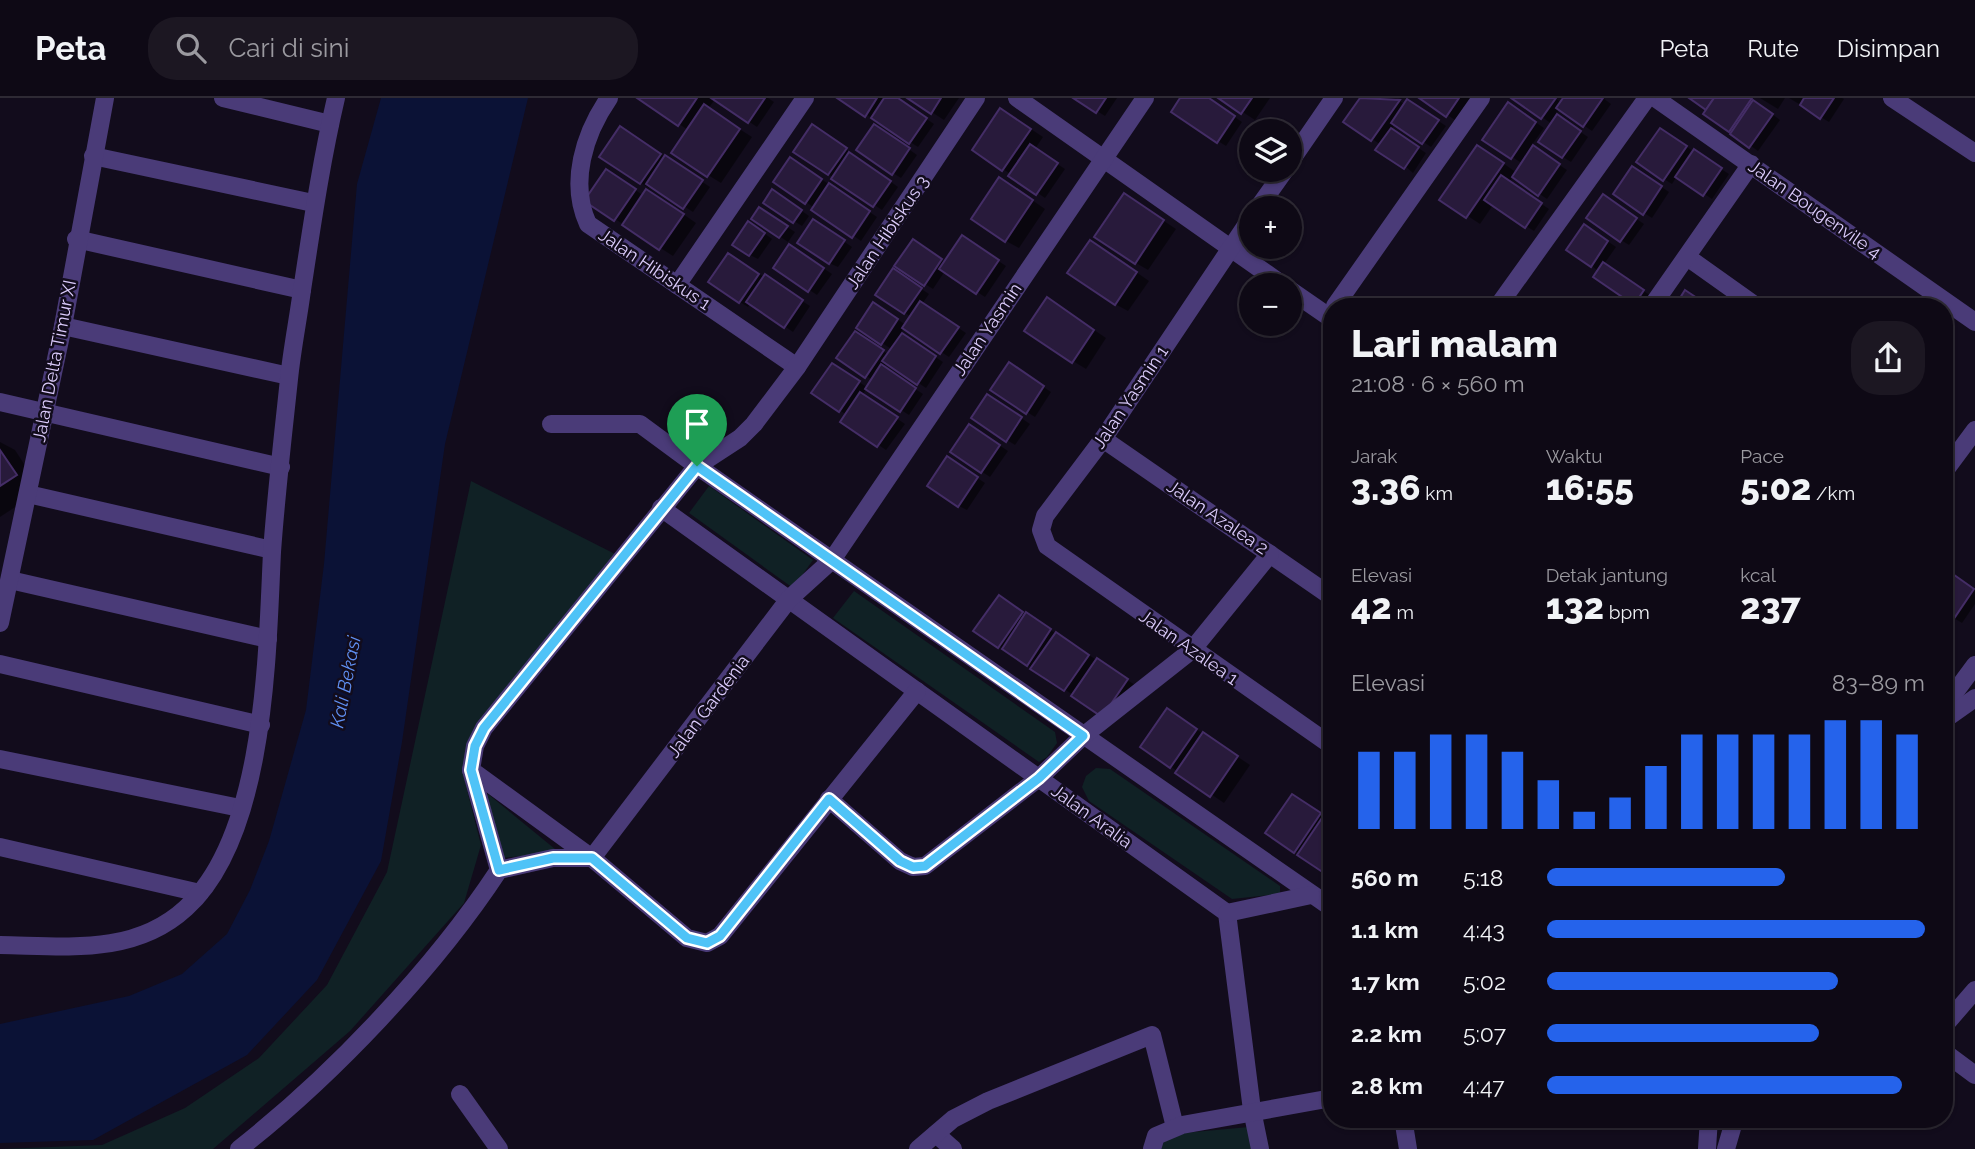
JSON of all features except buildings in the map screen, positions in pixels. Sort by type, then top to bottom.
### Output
[{"type":"street","name":"Jalan Delta Timur XI","points":[[0,623],[63,326],[76,239],[105,98]]},
{"type":"street","points":[[223,98],[330,124]]},
{"type":"street","points":[[0,945],[115,944],[141,937],[168,921],[200,893],[212,878],[240,808],[261,725],[272,550],[289,376],[313,203],[336,98]]},
{"type":"street","name":"Jalan Hibiskus 1","points":[[609,98],[591,132],[580,167],[581,209],[588,224],[797,367]]},
{"type":"street","points":[[677,285],[805,98]]},
{"type":"street","name":"Jalan Hibiskus 3","points":[[471,770],[475,746],[484,728],[661,508],[697,466],[749,430],[797,367],[976,98]]},
{"type":"street","points":[[1017,98],[1265,273]]},
{"type":"street","name":"Jalan Yasmin","points":[[832,560],[1101,159],[1145,98]]},
{"type":"street","points":[[1302,145],[1334,98]]},
{"type":"street","points":[[1342,298],[1481,98]]},
{"type":"street","points":[[1504,298],[1647,98]]},
{"type":"street","name":"Jalan Bougenvile 4","points":[[1654,98],[1941,298]]},
{"type":"street","points":[[1892,98],[1975,153]]},
{"type":"street","points":[[93,156],[313,203]]},
{"type":"street","points":[[1658,298],[1751,164]]},
{"type":"street","name":"Jalan Yasmin 1","points":[[1047,546],[1042,539],[1042,522],[1103,439],[1239,236]]},
{"type":"street","points":[[76,239],[302,290]]},
{"type":"street","points":[[1687,257],[1745,298]]},
{"type":"street","points":[[1302,297],[1323,308]]},
{"type":"street","name":"Jalan Bougenvile 4","points":[[1953,306],[1975,322]]},
{"type":"street","points":[[63,326],[289,376]]},
{"type":"street","points":[[0,402],[281,467]]},
{"type":"street","points":[[551,424],[640,425],[1323,902]]},
{"type":"street","points":[[1953,460],[1975,430]]},
{"type":"street","name":"Jalan Azalea 2","points":[[1103,439],[1323,591]]},
{"type":"street","points":[[1953,446],[1960,450]]},
{"type":"street","points":[[28,494],[272,550]]},
{"type":"street","name":"Jalan Aralia","points":[[661,508],[1227,913]]},
{"type":"street","name":"Jalan Azalea 1","points":[[1047,546],[1323,740]]},
{"type":"street","points":[[829,799],[900,861],[913,867],[925,866],[1039,778],[1083,736],[1192,650],[1270,554]]},
{"type":"street","name":"Jalan Gardenia","points":[[592,858],[789,599],[832,560]]},
{"type":"street","points":[[10,580],[268,639]]},
{"type":"street","points":[[0,664],[261,725]]},
{"type":"street","points":[[1953,695],[1975,665]]},
{"type":"street","points":[[471,770],[592,858],[687,938],[707,943],[720,936],[917,691]]},
{"type":"street","points":[[1953,714],[1975,698]]},
{"type":"street","points":[[0,760],[240,808]]},
{"type":"street","points":[[471,770],[499,870]]},
{"type":"street","points":[[0,847],[200,893]]},
{"type":"street","points":[[239,1149],[368,1030],[478,902],[499,870],[553,858],[592,858]]},
{"type":"street","points":[[1260,1149],[1252,1110],[1227,913],[1311,895]]},
{"type":"street","points":[[1953,1016],[1975,990]]},
{"type":"street","points":[[918,1149],[953,1119],[988,1101],[1152,1035],[1175,1127]]},
{"type":"street","points":[[1953,1059],[1975,1075]]},
{"type":"street","points":[[460,1094],[499,1149]]},
{"type":"street","points":[[1152,1149],[1156,1136],[1175,1127],[1252,1110],[1323,1099]]},
{"type":"street","points":[[1405,1128],[1408,1149]]},
{"type":"street","points":[[1707,1149],[1708,1128]]},
{"type":"street","points":[[1726,1149],[1731,1128]]},
{"type":"street","points":[[936,1134],[953,1149]]},
{"type":"shaded area","points":[[471,481],[615,554],[467,756],[465,782],[481,845],[464,903],[350,1031],[213,1149],[0,1149],[102,1145],[185,1108],[259,1058],[327,985],[387,872]]},
{"type":"shaded area","points":[[709,486],[813,560],[793,588],[689,513]]},
{"type":"shaded area","points":[[854,591],[1055,732],[1057,743],[1047,757],[1039,762],[833,618]]},
{"type":"shaded area","points":[[1096,768],[1110,769],[1280,886],[1280,894],[1232,899],[1089,801],[1082,787],[1086,776]]},
{"type":"shaded area","points":[[488,794],[555,849],[550,854],[499,858],[484,799]]},
{"type":"shaded area","points":[[1249,1127],[1254,1149],[1159,1149],[1160,1144],[1172,1134]]},
{"type":"water","name":"Kali Bekasi","points":[[381,98],[528,98],[445,444],[402,742],[381,861],[317,980],[247,1055],[93,1140],[0,1143],[0,1024],[129,996],[182,974],[227,934],[250,890],[269,841],[306,710],[324,564],[357,184]]},
{"type":"route","points":[[697,466],[1083,736],[1039,778],[925,866],[913,867],[900,861],[829,799],[720,936],[707,943],[687,938],[592,858],[553,858],[499,870],[471,770],[475,746],[484,728],[697,466]]}]
